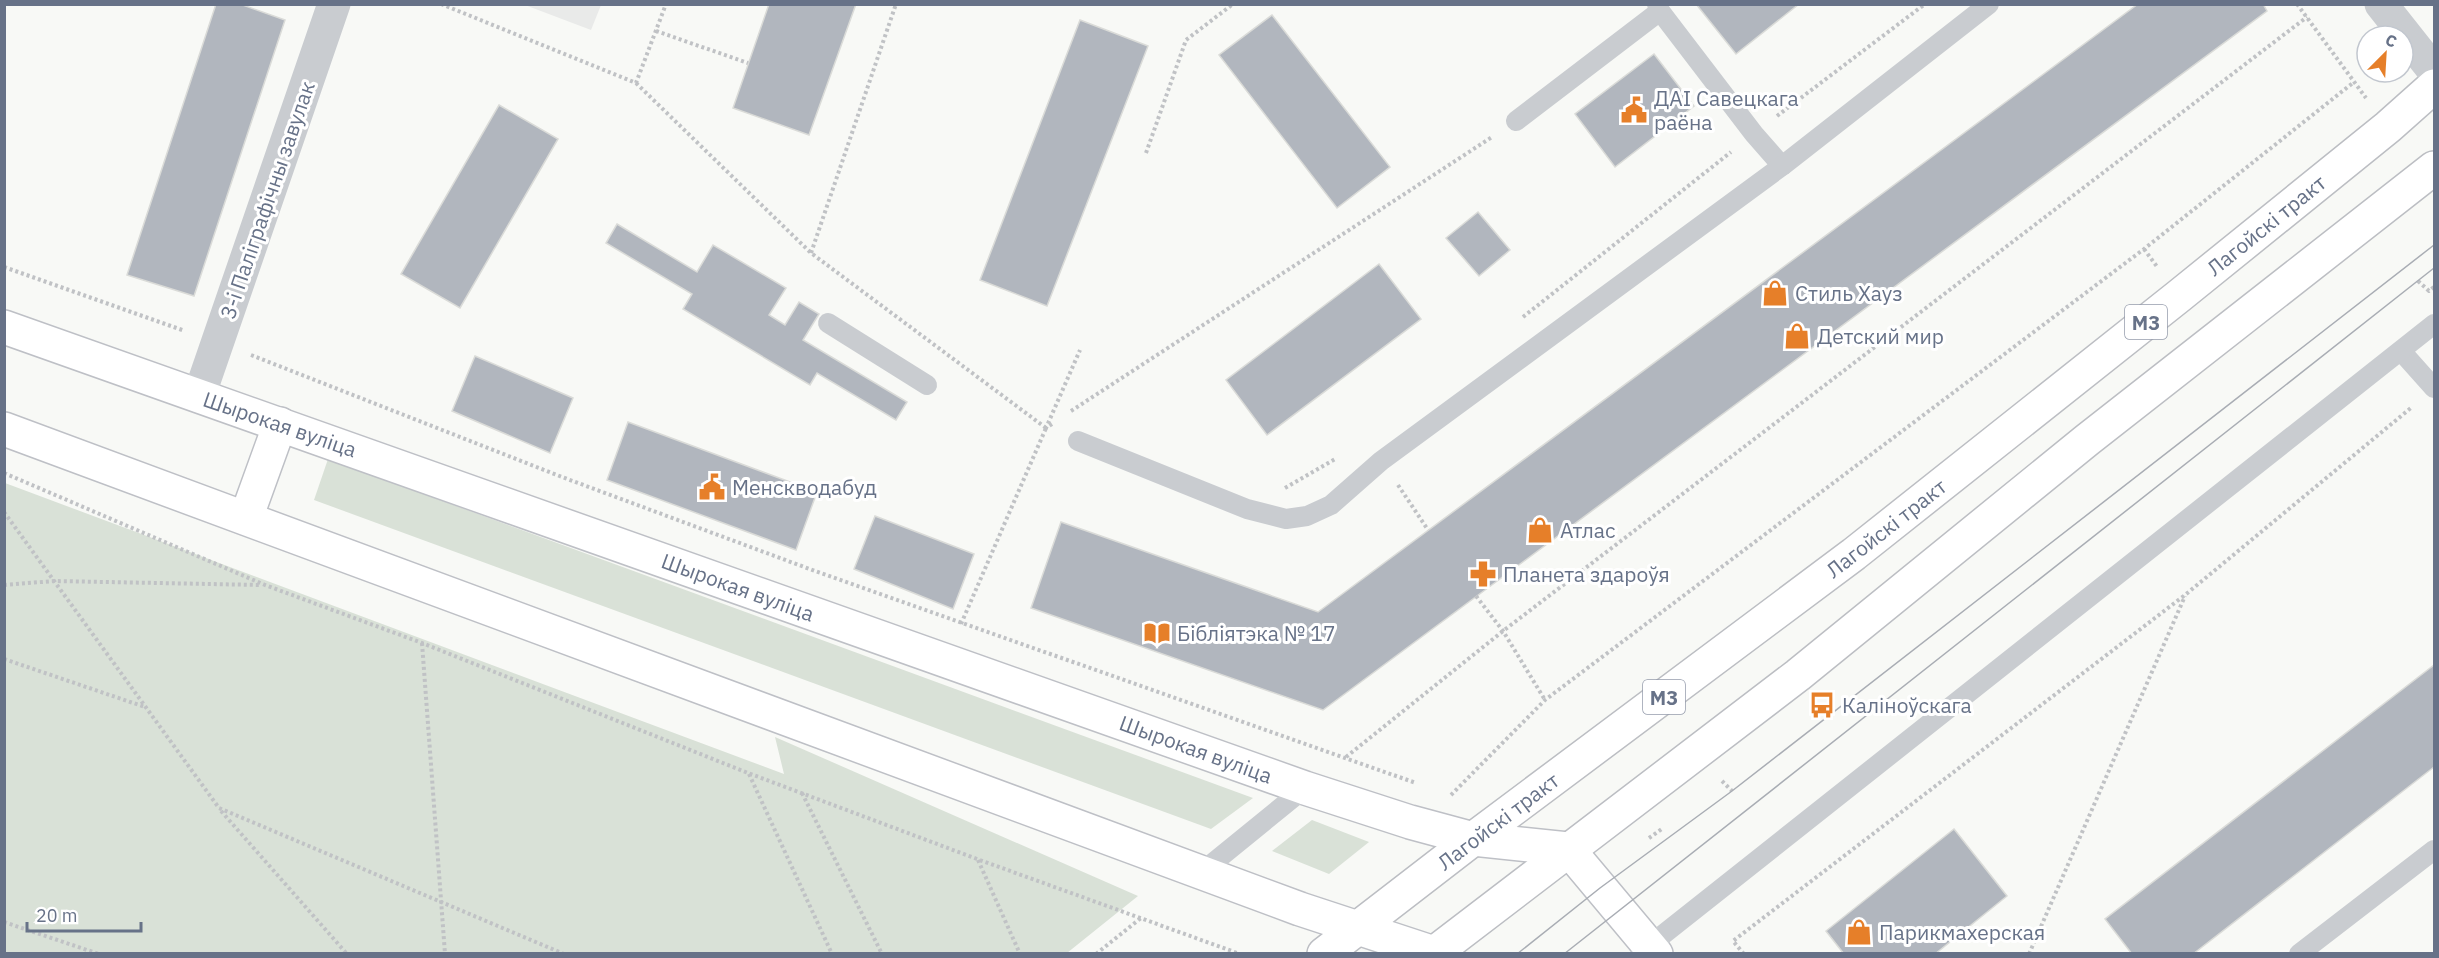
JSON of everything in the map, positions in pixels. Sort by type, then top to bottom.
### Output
[{"type":"main road","name":"Лагойскі тракт","points":[[1324,954],[1473,839],[1854,554],[2388,127],[2434,86]]},
{"type":"main road","name":"М3","points":[[1433,953],[1798,675],[2087,440],[2434,168]]},
{"type":"main road","name":"Шырокая вуліца","points":[[4,327],[1305,788],[1410,822],[1473,839],[1568,849]]},
{"type":"main road","points":[[246,518],[280,424]]},
{"type":"main road","points":[[4,429],[1203,871],[1300,909],[1433,953]]},
{"type":"main road","points":[[1568,849],[1648,951]]},
{"type":"main road","points":[[1300,909],[1312,919],[1315,933],[1310,954]]},
{"type":"street","name":"3-і Паліграфічны завулак","points":[[199,396],[333,4]]},
{"type":"street","points":[[2381,4],[2434,71]]},
{"type":"lane","points":[[1078,441],[1247,509],[1286,519],[1307,516],[1331,505],[1381,461],[1782,166],[1989,4]]},
{"type":"lane","points":[[1516,122],[1659,8],[1754,134],[1782,166]]},
{"type":"lane","points":[[828,323],[927,385]]},
{"type":"lane","points":[[1648,951],[2434,324]]},
{"type":"lane","points":[[2401,351],[2434,388]]},
{"type":"lane","points":[[1203,871],[1305,788]]},
{"type":"lane","points":[[2299,954],[2434,850]]},
{"type":"path","points":[[441,4],[636,83],[811,253],[1046,428],[1078,441]]},
{"type":"path","points":[[636,83],[666,4]]},
{"type":"path","points":[[811,253],[896,4]]},
{"type":"path","points":[[1146,153],[1186,40],[1233,4]]},
{"type":"path","points":[[1521,318],[1754,134],[1925,4]]},
{"type":"path","points":[[1450,795],[1545,700],[2144,249],[2354,82],[2297,4]]},
{"type":"path","points":[[1346,757],[1503,631],[2307,17]]},
{"type":"path","points":[[656,30],[748,63]]},
{"type":"path","points":[[1066,415],[1516,122]]},
{"type":"path","points":[[4,267],[218,342],[562,477],[961,624],[1419,784]]},
{"type":"path","points":[[2418,281],[2428,291],[2434,287]]},
{"type":"path","points":[[961,624],[1080,350]]},
{"type":"path","points":[[1744,954],[1733,941],[2185,595],[2416,404]]},
{"type":"path","points":[[1046,428],[1056,421]]},
{"type":"path","points":[[1247,509],[1344,454]]},
{"type":"path","points":[[4,473],[265,585],[422,643],[748,773],[1240,954]]},
{"type":"path","points":[[4,513],[219,808],[347,954]]},
{"type":"path","points":[[4,585],[54,581],[265,585]]},
{"type":"path","points":[[2029,954],[2185,595]]},
{"type":"path","points":[[1476,596],[1503,631],[1545,700]]},
{"type":"path","points":[[422,643],[445,954]]},
{"type":"path","points":[[4,659],[146,707]]},
{"type":"path","points":[[748,773],[832,954]]},
{"type":"path","points":[[1722,781],[1732,791]]},
{"type":"path","points":[[802,792],[882,954]]},
{"type":"path","points":[[219,808],[564,954]]},
{"type":"path","points":[[977,859],[1020,954]]},
{"type":"path","points":[[1096,954],[1141,917]]},
{"type":"path","points":[[4,922],[99,954]]},
{"type":"shaded area","points":[[525,5],[601,5],[591,30]]},
{"type":"shaded area","points":[[328,459],[1253,798],[1211,829],[314,500]]},
{"type":"shaded area","points":[[5,483],[784,774],[775,737],[1138,896],[1067,953],[5,953]]},
{"type":"shaded area","points":[[1312,820],[1369,842],[1329,874],[1272,851]]},
{"type":"building","points":[[216,4],[240,4],[285,20],[194,296],[127,275]]},
{"type":"building","points":[[769,4],[856,4],[809,135],[733,108]]},
{"type":"building","points":[[1696,4],[1799,4],[1736,54]]},
{"type":"building","points":[[2138,4],[2263,4],[2267,11],[1323,710],[1031,608],[1061,522],[1318,612]]},
{"type":"building","points":[[1272,15],[1390,167],[1337,208],[1219,55]]},
{"type":"building","points":[[1080,20],[1148,46],[1047,306],[980,280]]},
{"type":"building","points":[[1654,54],[1694,106],[1615,167],[1575,114]]},
{"type":"building","points":[[499,105],[558,139],[460,308],[401,274]]},
{"type":"building","points":[[1478,212],[1510,250],[1479,276],[1446,238]]},
{"type":"building","points":[[617,224],[697,272],[713,245],[786,288],[769,315],[785,325],[799,302],[819,314],[803,340],[907,402],[896,420],[817,373],[810,385],[683,309],[692,294],[606,243]]},
{"type":"building","points":[[1379,264],[1421,319],[1267,435],[1226,380]]},
{"type":"building","points":[[475,356],[573,398],[550,453],[452,411]]},
{"type":"building","points":[[628,422],[817,492],[796,550],[607,480]]},
{"type":"building","points":[[875,516],[974,554],[953,609],[854,569]]},
{"type":"building","points":[[2434,665],[2434,767],[2193,954],[2132,954],[2105,919]]},
{"type":"building","points":[[1954,829],[2007,896],[1935,954],[1844,954],[1826,931]]},
{"type":"tram line","points":[[1517,954],[1600,888],[1732,791],[2434,245]]},
{"type":"tram line","points":[[1564,954],[2434,268]]},
{"type":"place","name":"ДАІ Савецкага раёна","points":[[1634,110]]},
{"type":"place","name":"Стиль Хауз","points":[[1775,293]]},
{"type":"place","name":"Детский мир","points":[[1797,336]]},
{"type":"place","name":"Менскводабуд","points":[[712,487]]},
{"type":"place","name":"Атлас","points":[[1540,530]]},
{"type":"place","name":"Планета здароўя","points":[[1483,574]]},
{"type":"place","name":"Бібліятэка № 17","points":[[1157,633]]},
{"type":"place","name":"Каліноўскага","points":[[1822,705]]},
{"type":"place","name":"Парикмахерская","points":[[1859,932]]}]
